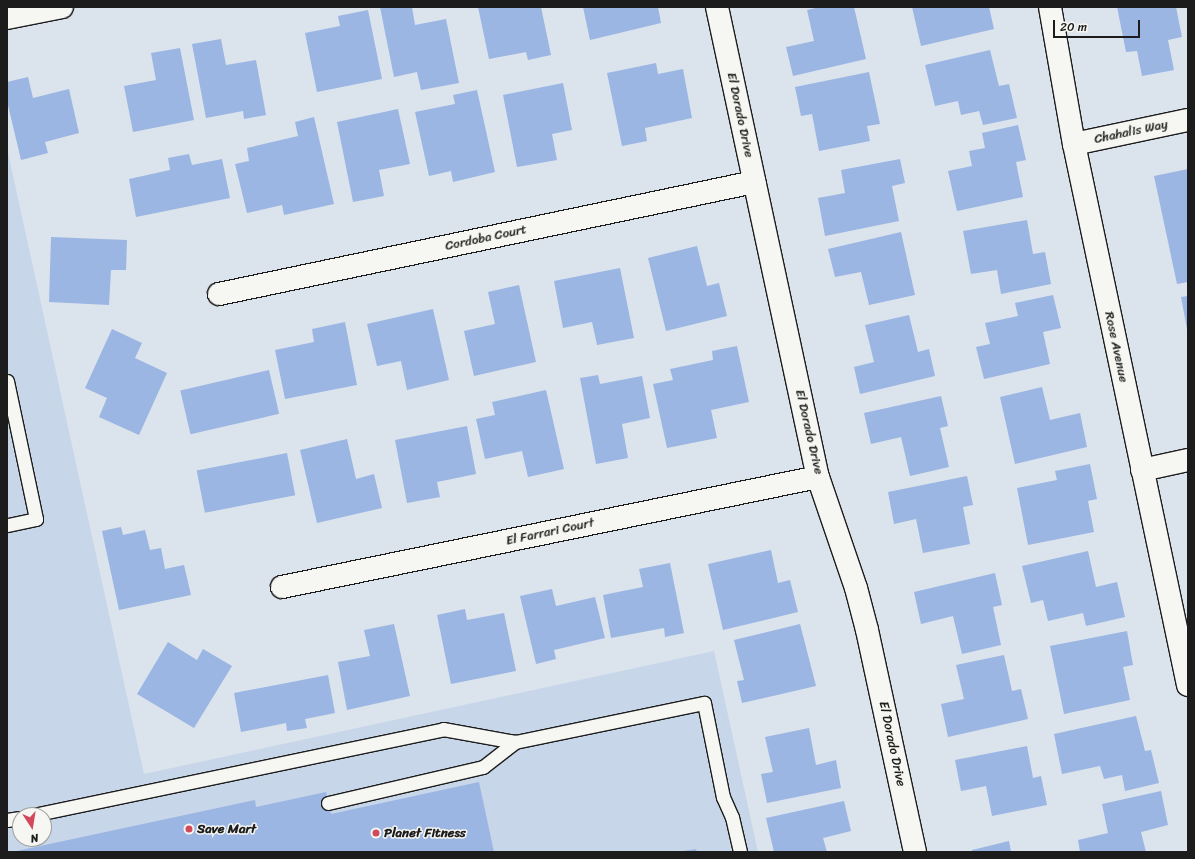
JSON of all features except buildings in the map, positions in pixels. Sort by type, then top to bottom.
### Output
[{"type":"street","points":[[7,18],[62,7]]},
{"type":"street","name":"El Dorado Drive","points":[[718,7],[754,182],[818,476],[867,630],[914,852]]},
{"type":"street","name":"Rose Avenue","points":[[1050,7],[1074,144],[1188,685]]},
{"type":"street","name":"Chahalis Way","points":[[1074,144],[1188,120]]},
{"type":"street","name":"Cordoba Court","points":[[219,294],[754,182]]},
{"type":"street","points":[[1142,470],[1188,460]]},
{"type":"street","name":"El Farrari Court","points":[[282,587],[818,476]]},
{"type":"lane","points":[[7,381],[36,519],[7,525]]},
{"type":"lane","points":[[52,811],[443,729],[515,742],[704,703],[723,797],[732,817],[740,852]]},
{"type":"lane","points":[[328,803],[483,767],[515,742]]},
{"type":"shaded area","points":[[7,148],[144,774],[714,651],[758,852],[7,852]]},
{"type":"place","name":"Save Mart","points":[[189,829]]},
{"type":"place","name":"Planet Fitness","points":[[376,833]]}]
